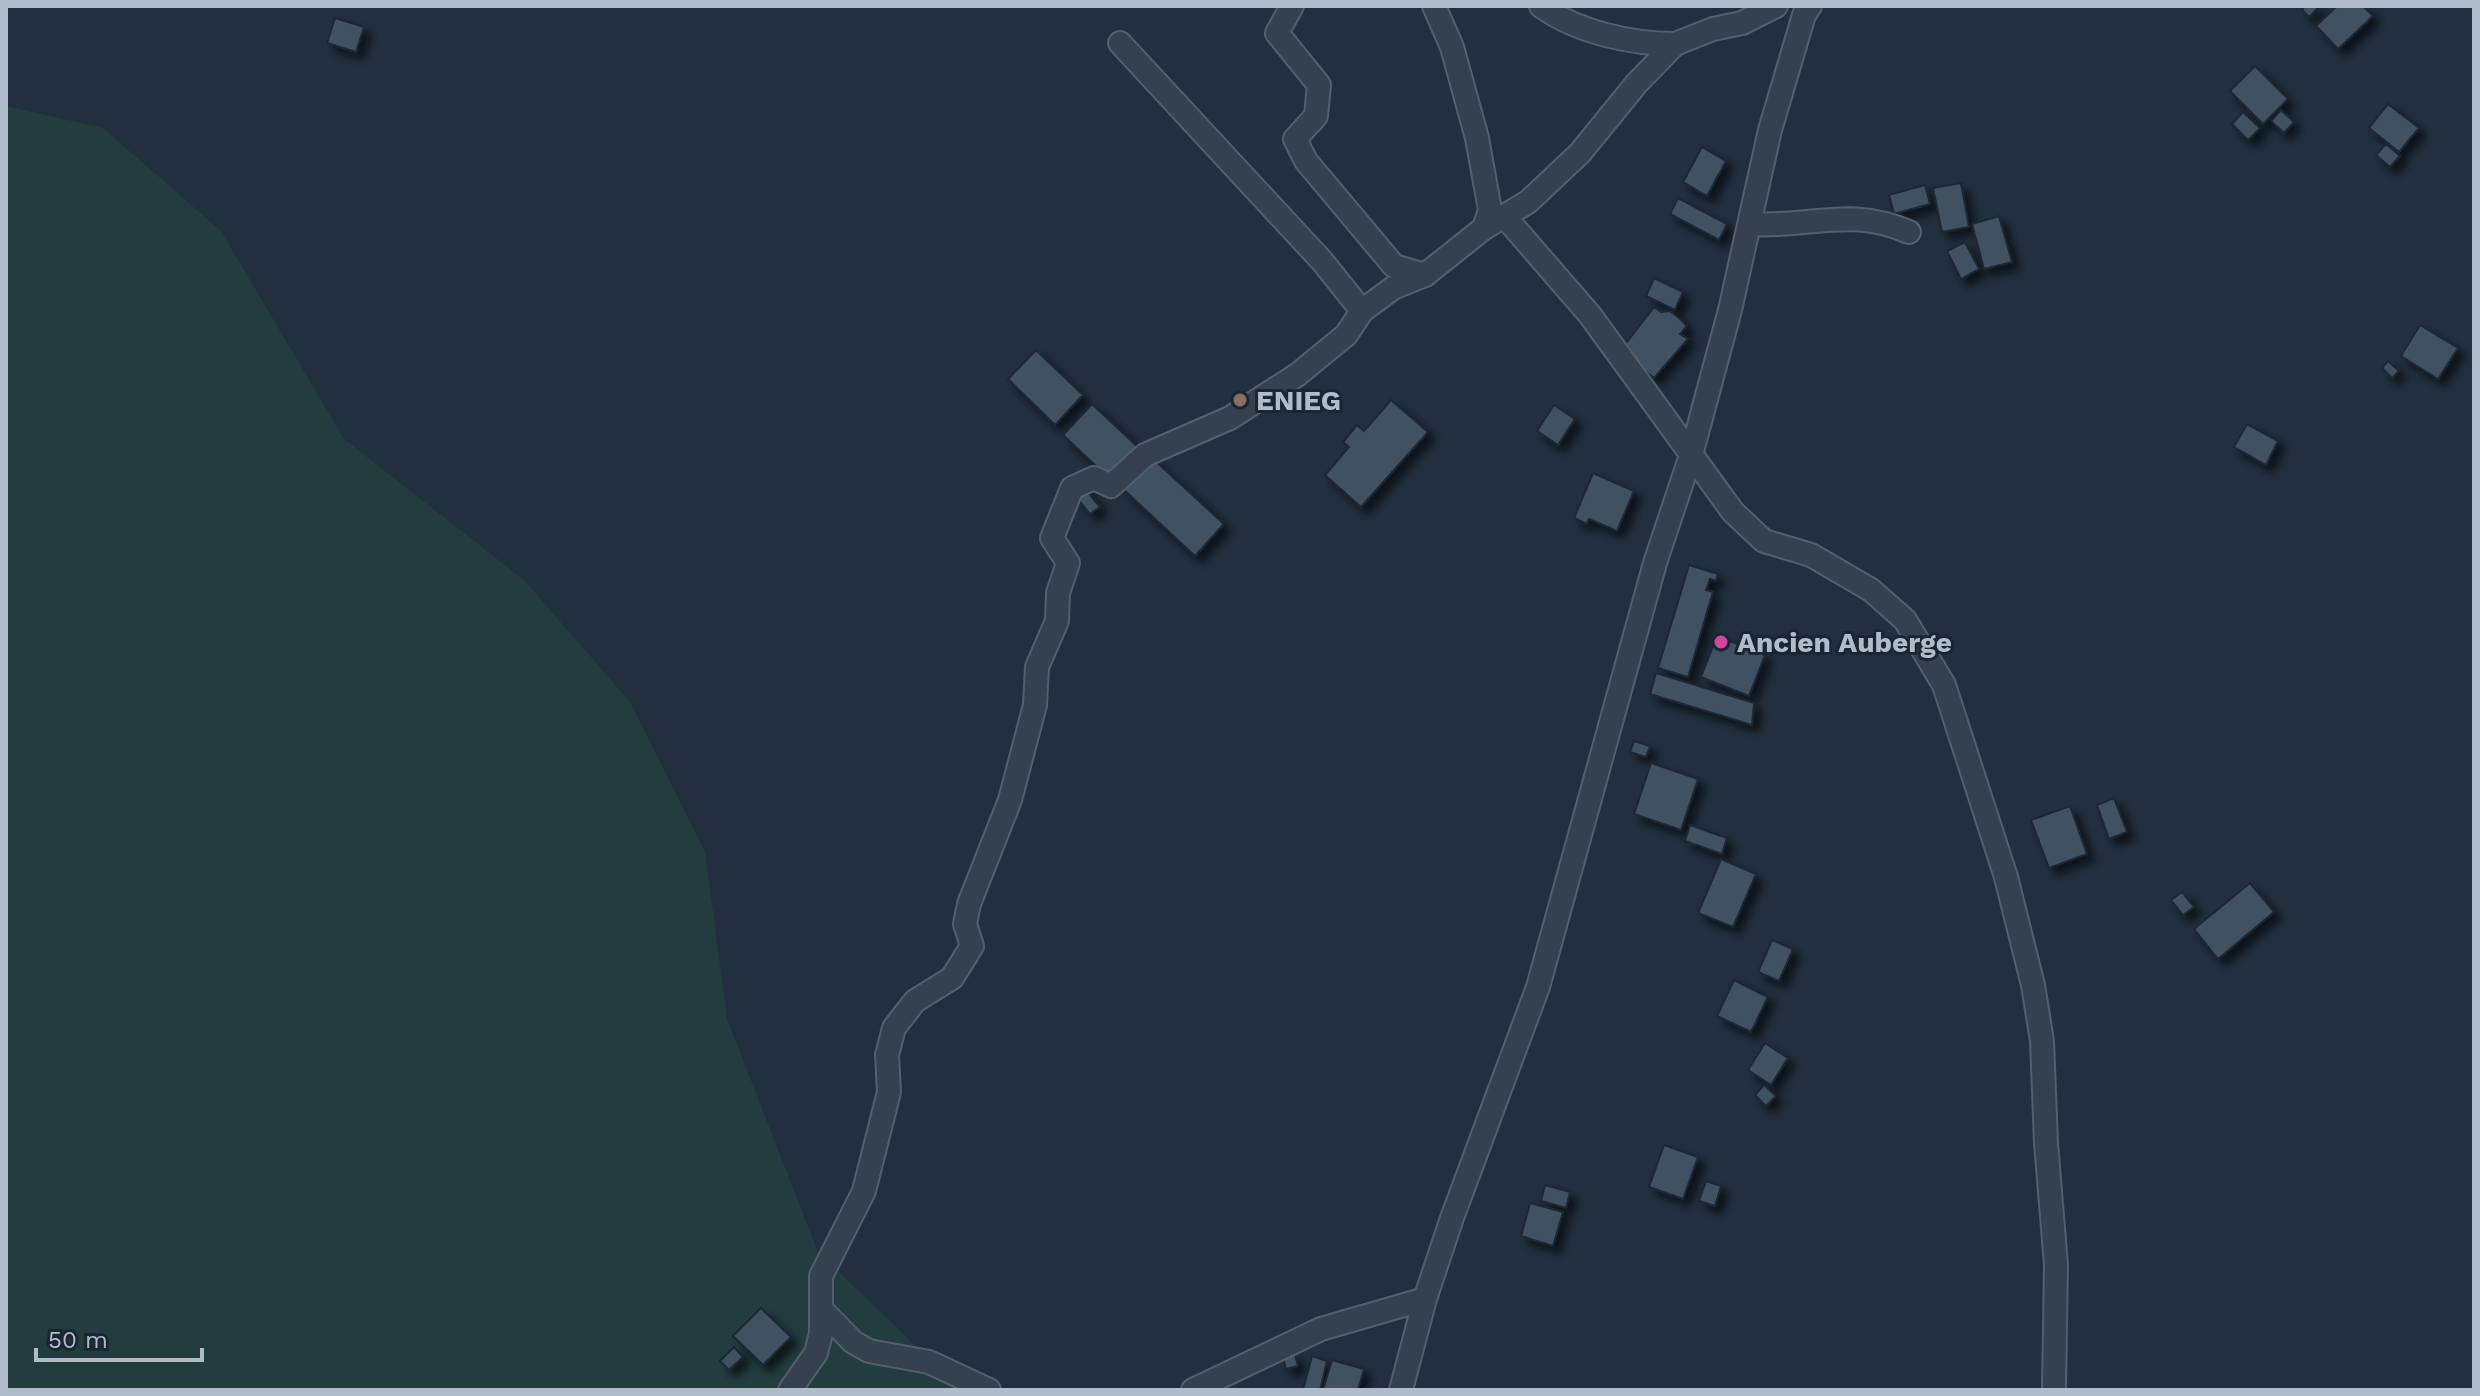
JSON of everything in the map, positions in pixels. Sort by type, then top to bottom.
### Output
[{"type":"street","points":[[1292,6],[1277,33],[1319,85],[1316,116],[1295,139],[1306,161],[1394,266],[1425,275]]},
{"type":"street","points":[[1434,6],[1452,47],[1477,138],[1489,200],[1484,228]]},
{"type":"street","points":[[1541,6],[1592,31],[1653,44],[1675,44],[1713,29],[1742,23],[1776,6]]},
{"type":"street","points":[[1401,1390],[1425,1299],[1538,987],[1651,577],[1691,455],[1801,9]]},
{"type":"street","points":[[1120,43],[1322,261],[1362,311]]},
{"type":"street","points":[[790,1390],[816,1353],[821,1276],[864,1191],[889,1092],[887,1055],[894,1028],[915,1001],[952,978],[972,946],[965,924],[969,904],[1010,800],[1018,757],[1035,705],[1037,667],[1057,621],[1058,593],[1068,563],[1052,538],[1064,502],[1080,482],[1094,478],[1111,486],[1145,455],[1230,418],[1297,375],[1346,335],[1362,311],[1393,288],[1425,275],[1484,228],[1506,218],[1558,176],[1637,83],[1675,44]]},
{"type":"street","points":[[1506,218],[1582,305],[1733,512],[1764,541],[1811,555],[1842,570],[1905,620],[1944,685],[2010,890],[2042,1041],[2056,1265],[2054,1390]]},
{"type":"street","points":[[1750,224],[1777,226],[1817,220],[1875,219],[1909,232]]},
{"type":"street","points":[[1193,1390],[1321,1329],[1425,1299]]},
{"type":"street","points":[[821,1309],[853,1342],[869,1351],[929,1362],[989,1390]]},
{"type":"green space","points":[[6,106],[103,128],[221,231],[344,439],[524,580],[631,703],[705,851],[727,1019],[818,1252],[962,1390],[6,1390]]},
{"type":"building","points":[[2305,6],[2319,7],[2309,17],[2302,10]]},
{"type":"building","points":[[2337,6],[2363,6],[2373,16],[2338,49],[2316,26]]},
{"type":"building","points":[[335,18],[364,27],[356,52],[327,43]]},
{"type":"building","points":[[2255,66],[2288,99],[2263,124],[2230,91]]},
{"type":"building","points":[[2388,104],[2419,128],[2399,152],[2369,128]]},
{"type":"building","points":[[2281,110],[2294,122],[2284,133],[2271,121]]},
{"type":"building","points":[[2243,112],[2260,128],[2248,140],[2232,124]]},
{"type":"building","points":[[2386,144],[2400,156],[2390,167],[2376,155]]},
{"type":"building","points":[[1702,147],[1726,161],[1707,196],[1683,182]]},
{"type":"building","points":[[1961,183],[1969,227],[1942,232],[1933,188]]},
{"type":"building","points":[[1925,185],[1930,204],[1894,214],[1889,195]]},
{"type":"building","points":[[1678,198],[1727,224],[1719,240],[1670,214]]},
{"type":"building","points":[[1999,216],[2012,262],[1984,269],[1972,224]]},
{"type":"building","points":[[1965,242],[1979,269],[1961,279],[1947,251]]},
{"type":"building","points":[[1654,278],[1683,292],[1675,310],[1646,296]]},
{"type":"building","points":[[1654,307],[1661,312],[1670,311],[1680,319],[1687,326],[1680,334],[1688,339],[1654,378],[1620,351]]},
{"type":"building","points":[[2420,325],[2458,348],[2438,379],[2401,356]]},
{"type":"building","points":[[1036,350],[1083,395],[1055,425],[1008,379]]},
{"type":"building","points":[[2388,361],[2399,371],[2392,378],[2382,368]]},
{"type":"building","points":[[1391,400],[1428,432],[1361,507],[1325,475],[1349,447],[1343,442],[1357,425],[1364,431]]},
{"type":"building","points":[[1092,404],[1141,450],[1112,481],[1063,435]]},
{"type":"building","points":[[1554,405],[1575,419],[1558,445],[1537,431]]},
{"type":"building","points":[[2247,424],[2278,441],[2266,465],[2234,447]]},
{"type":"building","points":[[1151,457],[1224,524],[1195,556],[1123,489]]},
{"type":"building","points":[[1593,473],[1634,491],[1617,531],[1589,519],[1587,524],[1574,518]]},
{"type":"building","points":[[1083,486],[1100,507],[1090,514],[1074,494]]},
{"type":"building","points":[[1689,565],[1718,574],[1716,581],[1710,579],[1706,590],[1713,592],[1688,677],[1658,668]]},
{"type":"building","points":[[1717,636],[1765,655],[1749,696],[1701,677]]},
{"type":"building","points":[[1656,673],[1754,703],[1752,725],[1650,694]]},
{"type":"building","points":[[1634,741],[1650,746],[1646,757],[1630,752]]},
{"type":"building","points":[[1651,763],[1698,779],[1681,830],[1634,814]]},
{"type":"building","points":[[2114,798],[2127,832],[2109,839],[2097,805]]},
{"type":"building","points":[[2070,806],[2087,854],[2049,868],[2031,820]]},
{"type":"building","points":[[1690,825],[1727,838],[1722,854],[1685,841]]},
{"type":"building","points":[[1721,859],[1756,874],[1733,927],[1698,913]]},
{"type":"building","points":[[2250,883],[2274,912],[2218,959],[2194,929]]},
{"type":"building","points":[[2182,892],[2194,907],[2183,915],[2171,900]]},
{"type":"building","points":[[1772,940],[1793,949],[1779,981],[1758,972]]},
{"type":"building","points":[[1734,980],[1768,997],[1751,1032],[1717,1016]]},
{"type":"building","points":[[1765,1043],[1788,1058],[1771,1085],[1748,1070]]},
{"type":"building","points":[[1764,1085],[1776,1096],[1766,1106],[1755,1095]]},
{"type":"building","points":[[1664,1145],[1698,1157],[1683,1199],[1649,1187]]},
{"type":"building","points":[[1706,1181],[1721,1186],[1715,1206],[1699,1201]]},
{"type":"building","points":[[1545,1185],[1570,1192],[1566,1208],[1541,1201]]},
{"type":"building","points":[[1530,1203],[1563,1212],[1553,1246],[1521,1236]]},
{"type":"building","points":[[761,1308],[791,1337],[763,1365],[733,1336]]},
{"type":"building","points":[[734,1347],[743,1357],[729,1370],[720,1361]]},
{"type":"building","points":[[1295,1354],[1298,1366],[1286,1369],[1283,1357]]},
{"type":"building","points":[[1312,1356],[1327,1361],[1320,1390],[1303,1390]]},
{"type":"building","points":[[1332,1360],[1364,1369],[1358,1390],[1323,1390]]},
{"type":"place","name":"ENIEG","points":[[1240,400]]},
{"type":"place","name":"Ancien Auberge","points":[[1721,642]]}]
